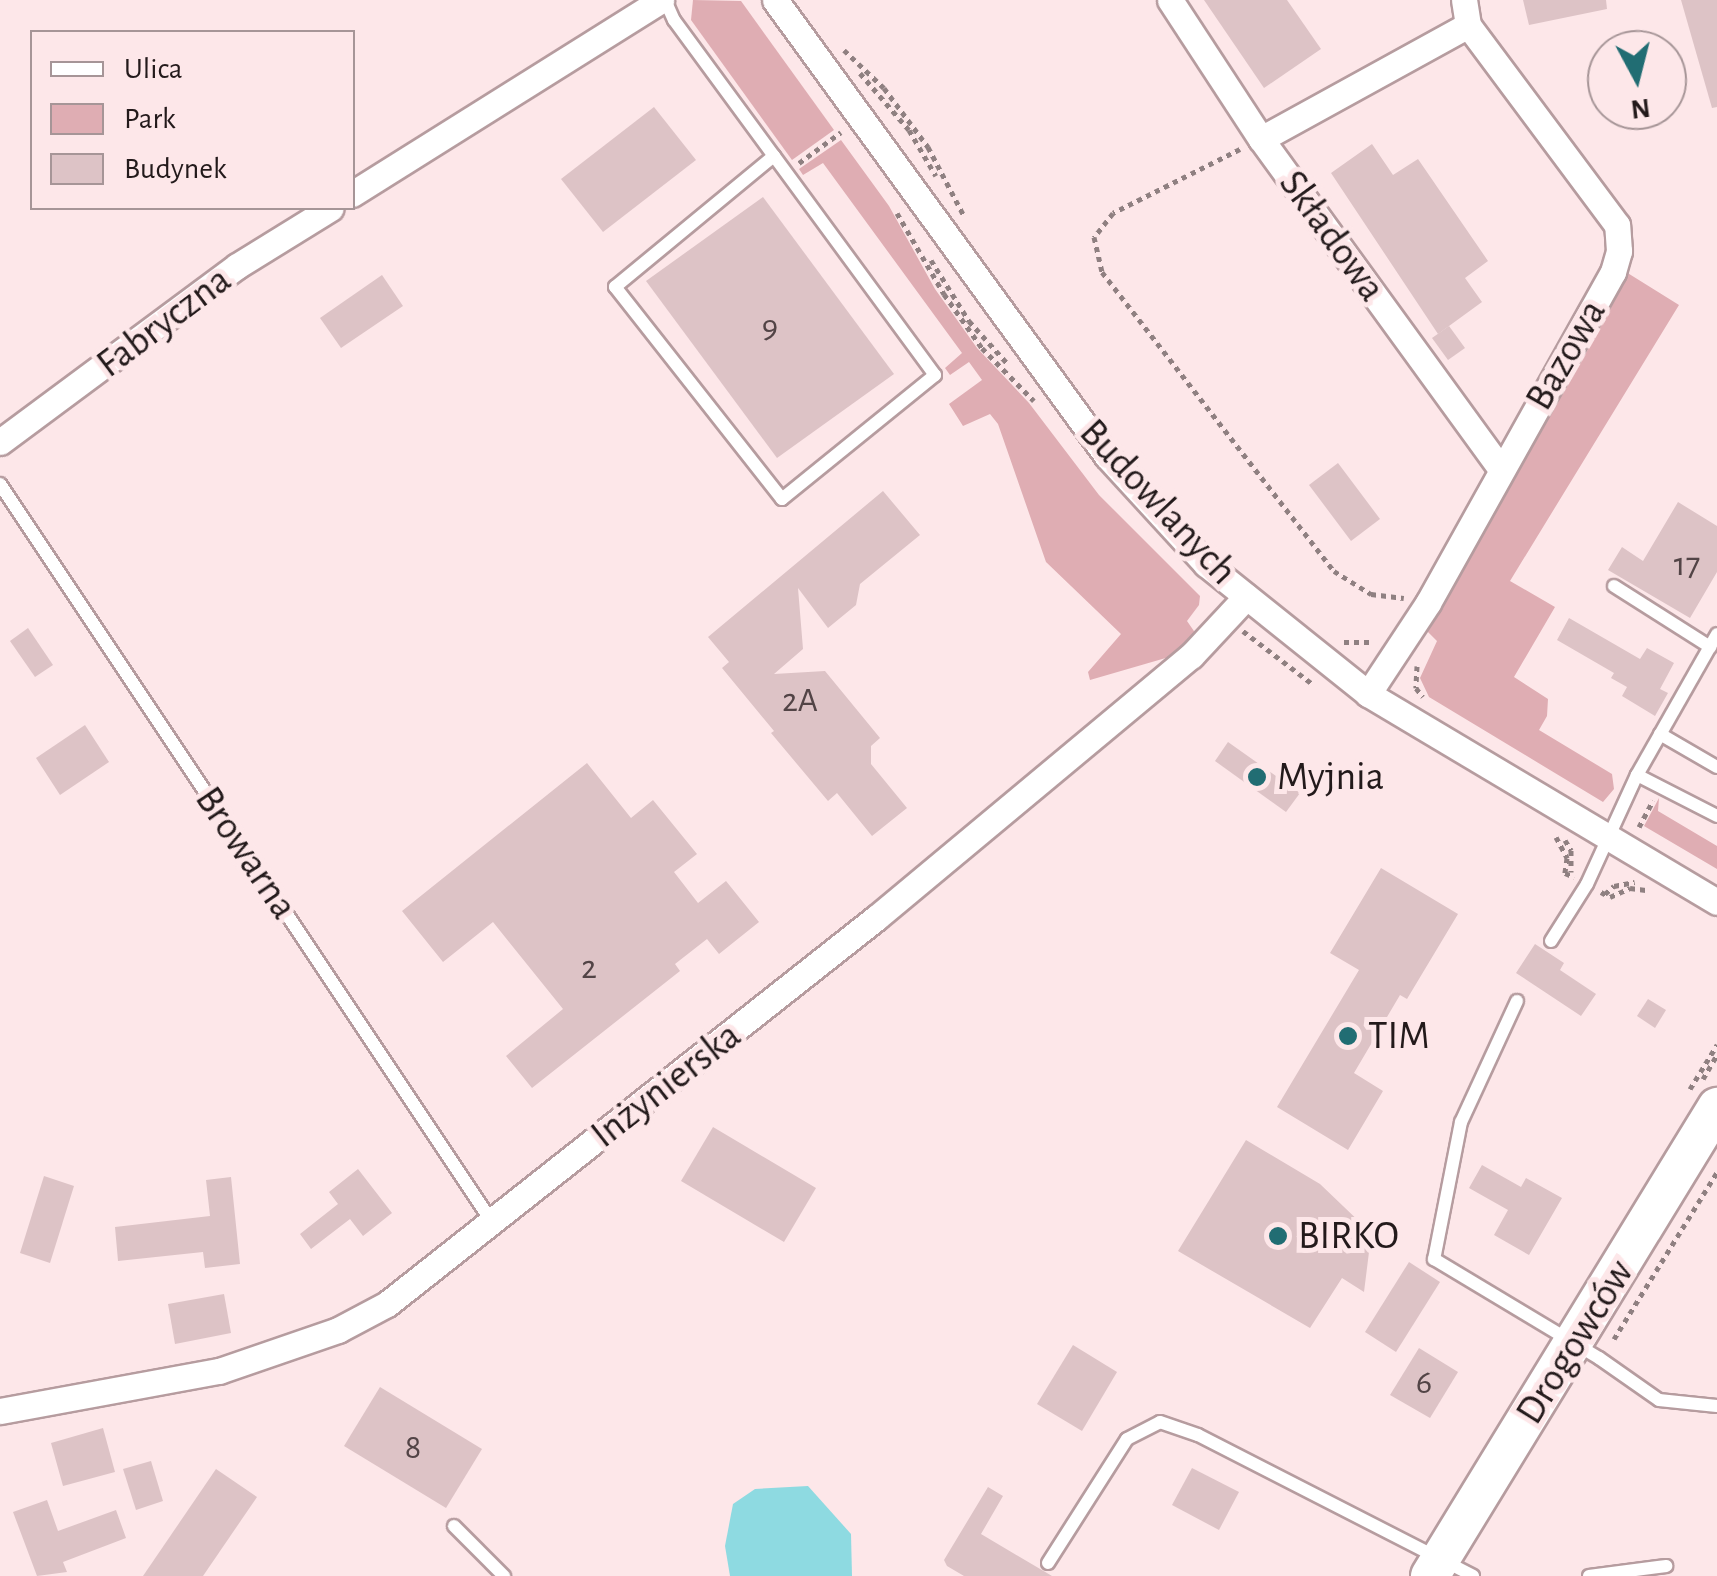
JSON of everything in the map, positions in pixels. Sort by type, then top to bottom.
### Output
[{"type":"main road","name":"Drogowców","points":[[1435,1568],[1717,1107]]},
{"type":"street","points":[[355,192],[663,0]]},
{"type":"street","name":"Budowlanych","points":[[775,0],[1108,456],[1174,532],[1246,597],[1368,694],[1717,902]]},
{"type":"street","name":"Składowa","points":[[1170,0],[1261,138],[1500,468]]},
{"type":"street","name":"Bazowa","points":[[1261,138],[1466,12],[1617,224],[1619,251],[1614,272],[1500,468],[1428,602],[1368,694]]},
{"type":"street","name":"Fabryczna","points":[[0,442],[237,266],[328,210]]},
{"type":"street","name":"Inżynierska","points":[[0,1411],[219,1371],[292,1348],[387,1304],[1006,812],[1191,656],[1246,597]]},
{"type":"lane","points":[[663,0],[936,375],[782,499],[615,287],[774,156]]},
{"type":"lane","name":"Browarna","points":[[0,484],[492,1222]]},
{"type":"lane","points":[[1551,940],[1587,884],[1636,774],[1713,641],[1614,586]]},
{"type":"lane","points":[[1660,734],[1717,767]]},
{"type":"lane","points":[[1636,774],[1717,816]]},
{"type":"lane","points":[[1517,1001],[1461,1122],[1434,1259],[1574,1343],[1659,1400],[1717,1406]]},
{"type":"lane","points":[[1048,1562],[1127,1439],[1160,1422],[1198,1435],[1435,1568],[1474,1576]]},
{"type":"lane","points":[[454,1526],[504,1576]]},
{"type":"lane","points":[[1589,1576],[1666,1566]]},
{"type":"path","points":[[840,51],[880,90],[970,229]]},
{"type":"path","points":[[826,144],[838,134]]},
{"type":"path","points":[[1261,138],[1113,213],[1094,237],[1102,272],[1334,571],[1371,594],[1428,602]]},
{"type":"path","points":[[1334,641],[1349,650],[1379,640]]},
{"type":"path","points":[[1639,827],[1648,809]]},
{"type":"path","points":[[1610,897],[1630,888],[1656,896]]},
{"type":"green space","points":[[693,0],[741,1],[834,130],[792,160],[691,20]]},
{"type":"green space","points":[[841,140],[889,206],[935,289],[977,348],[1029,403],[1099,495],[1200,596],[1199,605],[1187,621],[1196,634],[1176,655],[1090,680],[1088,672],[1121,634],[1046,562],[998,424],[990,414],[963,426],[949,404],[982,380],[969,362],[950,375],[945,368],[962,353],[823,163],[803,175],[799,169]]},
{"type":"green space","points":[[1626,272],[1679,305],[1510,581],[1555,607],[1514,677],[1548,699],[1547,716],[1539,730],[1612,774],[1614,789],[1603,802],[1429,697],[1420,678],[1437,641],[1426,630],[1598,332]]},
{"type":"green space","points":[[1659,798],[1658,811],[1717,846],[1717,869],[1644,826]]},
{"type":"water","points":[[808,1486],[851,1534],[852,1576],[730,1576],[725,1546],[733,1504],[755,1489]]},
{"type":"building","points":[[1204,0],[1287,0],[1321,49],[1264,88]]},
{"type":"building","points":[[1523,0],[1606,0],[1607,9],[1529,25]]},
{"type":"building","points":[[1681,0],[1717,0],[1717,107],[1712,108]]},
{"type":"building","points":[[654,107],[696,160],[603,232],[561,179]]},
{"type":"building","points":[[1372,144],[1393,175],[1418,159],[1488,261],[1465,278],[1482,302],[1438,334],[1331,173]]},
{"type":"building","points":[[763,197],[894,374],[777,458],[646,281]]},
{"type":"building","points":[[382,275],[403,306],[341,348],[320,318]]},
{"type":"building","points":[[1449,326],[1465,348],[1448,360],[1432,338]]},
{"type":"building","points":[[1338,463],[1380,519],[1351,541],[1309,485]]},
{"type":"building","points":[[883,491],[920,535],[860,584],[856,605],[828,628],[798,588],[803,649],[774,674],[825,671],[880,738],[871,746],[871,764],[907,808],[872,836],[837,793],[828,801],[771,733],[774,731],[722,668],[729,662],[708,637]]},
{"type":"building","points":[[1678,502],[1717,526],[1717,572],[1690,618],[1608,570],[1622,547],[1643,561]]},
{"type":"building","points":[[1569,618],[1640,659],[1647,648],[1674,663],[1660,689],[1668,693],[1655,716],[1622,696],[1627,687],[1611,678],[1614,673],[1557,640]]},
{"type":"building","points":[[28,628],[53,665],[35,677],[10,641]]},
{"type":"building","points":[[85,725],[109,762],[60,795],[36,758]]},
{"type":"building","name":"Myjnia","points":[[1228,742],[1300,793],[1286,812],[1215,761]]},
{"type":"building","points":[[587,763],[631,818],[653,800],[697,854],[674,872],[698,903],[726,881],[759,922],[719,954],[707,939],[675,964],[680,971],[532,1088],[506,1056],[563,1009],[493,922],[443,962],[402,911]]},
{"type":"building","name":"TIM","points":[[1381,868],[1458,914],[1407,999],[1400,995],[1354,1073],[1383,1091],[1348,1150],[1277,1107],[1359,970],[1330,953]]},
{"type":"building","points":[[1535,944],[1564,963],[1560,970],[1596,994],[1581,1016],[1516,973]]},
{"type":"building","points":[[1648,999],[1666,1010],[1655,1028],[1637,1016]]},
{"type":"building","points":[[713,1127],[816,1188],[784,1242],[681,1181]]},
{"type":"building","name":"BIRKO","points":[[1246,1140],[1320,1184],[1366,1228],[1370,1244],[1364,1292],[1342,1278],[1310,1328],[1178,1251]]},
{"type":"building","points":[[1482,1165],[1521,1187],[1526,1178],[1562,1198],[1529,1255],[1494,1235],[1508,1210],[1469,1188]]},
{"type":"building","points":[[358,1169],[392,1213],[363,1236],[350,1219],[311,1249],[300,1234],[338,1204],[329,1192]]},
{"type":"building","points":[[44,1176],[74,1186],[50,1263],[20,1253]]},
{"type":"building","points":[[231,1177],[240,1264],[205,1268],[203,1252],[118,1261],[115,1227],[210,1216],[206,1180]]},
{"type":"building","points":[[1409,1262],[1440,1282],[1396,1352],[1365,1332]]},
{"type":"building","points":[[224,1294],[231,1333],[175,1344],[168,1304]]},
{"type":"building","points":[[1073,1345],[1117,1372],[1082,1431],[1037,1404]]},
{"type":"building","points":[[1419,1348],[1458,1372],[1430,1418],[1390,1395]]},
{"type":"building","points":[[380,1387],[482,1449],[446,1508],[344,1446]]},
{"type":"building","points":[[103,1428],[115,1472],[63,1486],[51,1443]]},
{"type":"building","points":[[151,1461],[163,1501],[136,1510],[123,1469]]},
{"type":"building","points":[[1192,1468],[1239,1492],[1219,1530],[1172,1505]]},
{"type":"building","points":[[216,1469],[257,1497],[203,1576],[143,1576]]},
{"type":"building","points":[[988,1487],[1003,1496],[981,1534],[1052,1576],[964,1576],[947,1566],[944,1560]]},
{"type":"building","points":[[47,1500],[58,1531],[116,1510],[126,1538],[63,1562],[67,1572],[37,1576],[13,1512]]},
{"type":"place","name":"Myjnia","points":[[1257,777]]},
{"type":"place","name":"TIM","points":[[1348,1036]]},
{"type":"place","name":"BIRKO","points":[[1278,1236]]}]
